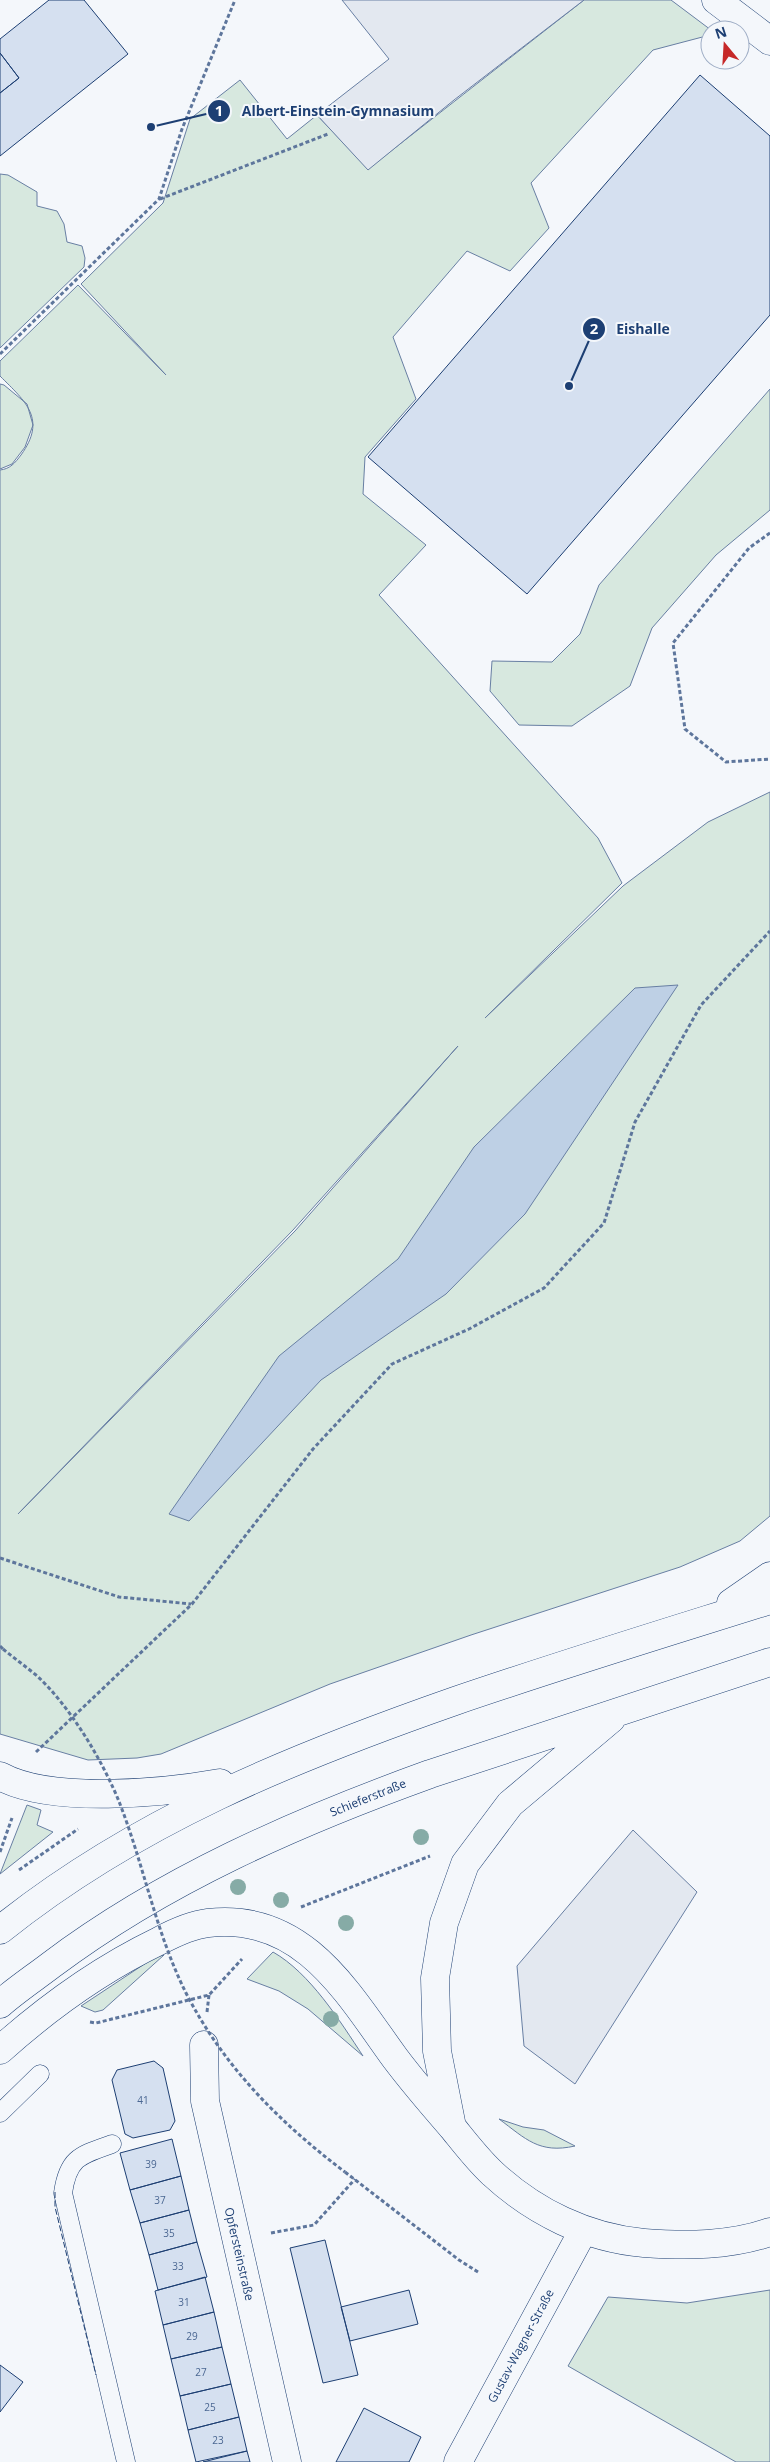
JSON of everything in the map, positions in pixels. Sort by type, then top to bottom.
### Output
[{"type":"main road","points":[[716,0],[770,41]]},
{"type":"main road","points":[[707,1620],[770,1576]]},
{"type":"main road","points":[[0,1930],[69,1878],[115,1849],[158,1824],[254,1778],[403,1718],[770,1600]]},
{"type":"main road","name":"Schieferstraße","points":[[0,2004],[92,1934],[130,1911],[275,1837],[376,1794],[624,1708],[770,1662]]},
{"type":"main road","points":[[453,2129],[436,2051],[435,1978],[444,1923],[465,1864],[510,1804],[624,1708]]},
{"type":"main road","points":[[0,1776],[39,1789],[122,1794],[180,1790],[254,1778]]},
{"type":"main road","points":[[0,2050],[64,1998],[126,1957],[176,1932],[205,1923],[234,1922],[271,1929],[297,1944],[322,1962],[363,2012],[416,2086],[471,2152],[516,2193],[559,2220],[584,2230],[630,2241],[668,2245],[708,2244],[751,2239],[770,2232]]},
{"type":"main road","name":"Opfersteinstraße","points":[[204,2045],[205,2101],[287,2462]]},
{"type":"main road","name":"Gustav-Wagner-Straße","points":[[458,2462],[584,2230]]},
{"type":"lane","points":[[0,2112],[40,2074]]},
{"type":"lane","points":[[112,2144],[78,2157],[70,2167],[63,2194],[126,2462]]},
{"type":"path","points":[[159,199],[182,129],[235,0]]},
{"type":"path","points":[[0,354],[159,199],[328,134]]},
{"type":"path","points":[[770,533],[749,548],[672,643],[685,729],[726,762],[770,759]]},
{"type":"path","points":[[52,1737],[192,1604],[313,1449],[392,1364],[469,1329],[544,1288],[604,1223],[635,1122],[701,1004],[770,931]]},
{"type":"path","points":[[0,1558],[119,1597],[192,1604]]},
{"type":"path","points":[[2,1648],[37,1676],[64,1708],[108,1777],[120,1805],[172,1962],[206,2029],[244,2082],[309,2144],[459,2260],[478,2272]]},
{"type":"path","points":[[294,1910],[431,1855]]},
{"type":"path","points":[[81,2021],[96,2023],[209,1995],[243,1959]]},
{"type":"path","points":[[236,2240],[314,2224],[355,2179]]},
{"type":"shaded area","points":[[342,0],[584,0],[454,100],[368,170],[317,115],[389,59]]},
{"type":"shaded area","points":[[584,0],[671,0],[700,22],[700,38],[653,50],[531,183],[549,228],[510,271],[467,251],[393,337],[416,399],[365,457],[363,494],[426,545],[379,595],[598,838],[622,883],[485,1018],[623,886],[708,822],[770,792],[770,1516],[740,1541],[680,1567],[471,1635],[330,1684],[161,1754],[137,1758],[88,1760],[0,1734],[0,470],[7,468],[17,461],[29,442],[33,421],[25,403],[0,376],[0,361],[78,285],[166,375],[81,284],[163,203],[190,119],[240,80],[287,139],[317,115],[368,169]],"holes":[[[458,1046],[295,1231],[18,1514],[293,1230]]]},
{"type":"shaded area","points":[[0,174],[8,175],[37,192],[37,206],[57,211],[64,224],[67,242],[82,246],[85,258],[84,267],[0,348]]},
{"type":"shaded area","points":[[0,384],[4,385],[27,404],[33,425],[25,447],[12,464],[0,469]]},
{"type":"shaded area","points":[[770,389],[770,510],[716,555],[652,628],[630,686],[572,726],[519,725],[490,691],[492,661],[552,662],[580,634],[599,585]]},
{"type":"shaded area","points":[[27,1805],[41,1810],[37,1825],[53,1832],[0,1874]]},
{"type":"shaded area","points":[[633,1830],[697,1892],[575,2084],[524,2046],[517,1966]]},
{"type":"shaded area","points":[[273,1952],[287,1961],[312,1985],[334,2013],[363,2056],[308,2009],[279,1991],[247,1979]]},
{"type":"shaded area","points":[[164,1955],[103,2010],[95,2012],[81,2006],[155,1957]]},
{"type":"shaded area","points":[[499,2119],[523,2127],[544,2130],[575,2146],[552,2148],[542,2146],[525,2138]]},
{"type":"shaded area","points":[[770,2290],[770,2462],[736,2462],[568,2366],[608,2297],[687,2303]]},
{"type":"water","points":[[678,985],[525,1214],[446,1294],[321,1380],[189,1521],[169,1514],[279,1356],[398,1259],[474,1147],[635,988]]},
{"type":"building","points":[[49,0],[84,0],[128,54],[0,156],[0,93],[19,78],[0,53],[0,39]]},
{"type":"building","points":[[0,53],[19,78],[0,93]]},
{"type":"building","points":[[700,75],[770,136],[770,315],[527,594],[368,457]]},
{"type":"building","points":[[154,2061],[163,2068],[175,2121],[170,2130],[133,2138],[125,2134],[112,2080],[117,2070]]},
{"type":"building","points":[[172,2139],[181,2176],[130,2190],[120,2153]]},
{"type":"building","points":[[181,2176],[189,2210],[140,2223],[130,2190]]},
{"type":"building","points":[[189,2210],[197,2242],[149,2255],[140,2223]]},
{"type":"building","points":[[325,2240],[358,2375],[323,2383],[290,2248]]},
{"type":"building","points":[[197,2242],[207,2277],[158,2290],[149,2255]]},
{"type":"building","points":[[205,2277],[214,2312],[163,2325],[155,2291]]},
{"type":"building","points":[[409,2290],[418,2324],[350,2341],[341,2307]]},
{"type":"building","points":[[214,2312],[222,2347],[171,2359],[163,2325]]},
{"type":"building","points":[[222,2347],[231,2384],[180,2396],[171,2359]]},
{"type":"building","points":[[0,2365],[23,2382],[0,2412]]},
{"type":"building","points":[[231,2384],[239,2417],[188,2430],[180,2396]]},
{"type":"building","points":[[364,2408],[421,2437],[409,2462],[336,2462]]},
{"type":"building","points":[[239,2417],[247,2451],[196,2462],[188,2430]]},
{"type":"building","points":[[247,2451],[250,2462],[203,2462]]},
{"type":"fence","points":[[55,2192],[55,2207],[96,2375]]},
{"type":"place","name":"Albert-Einstein-Gymnasium","points":[[151,127]]},
{"type":"place","name":"Eishalle","points":[[569,386]]}]
